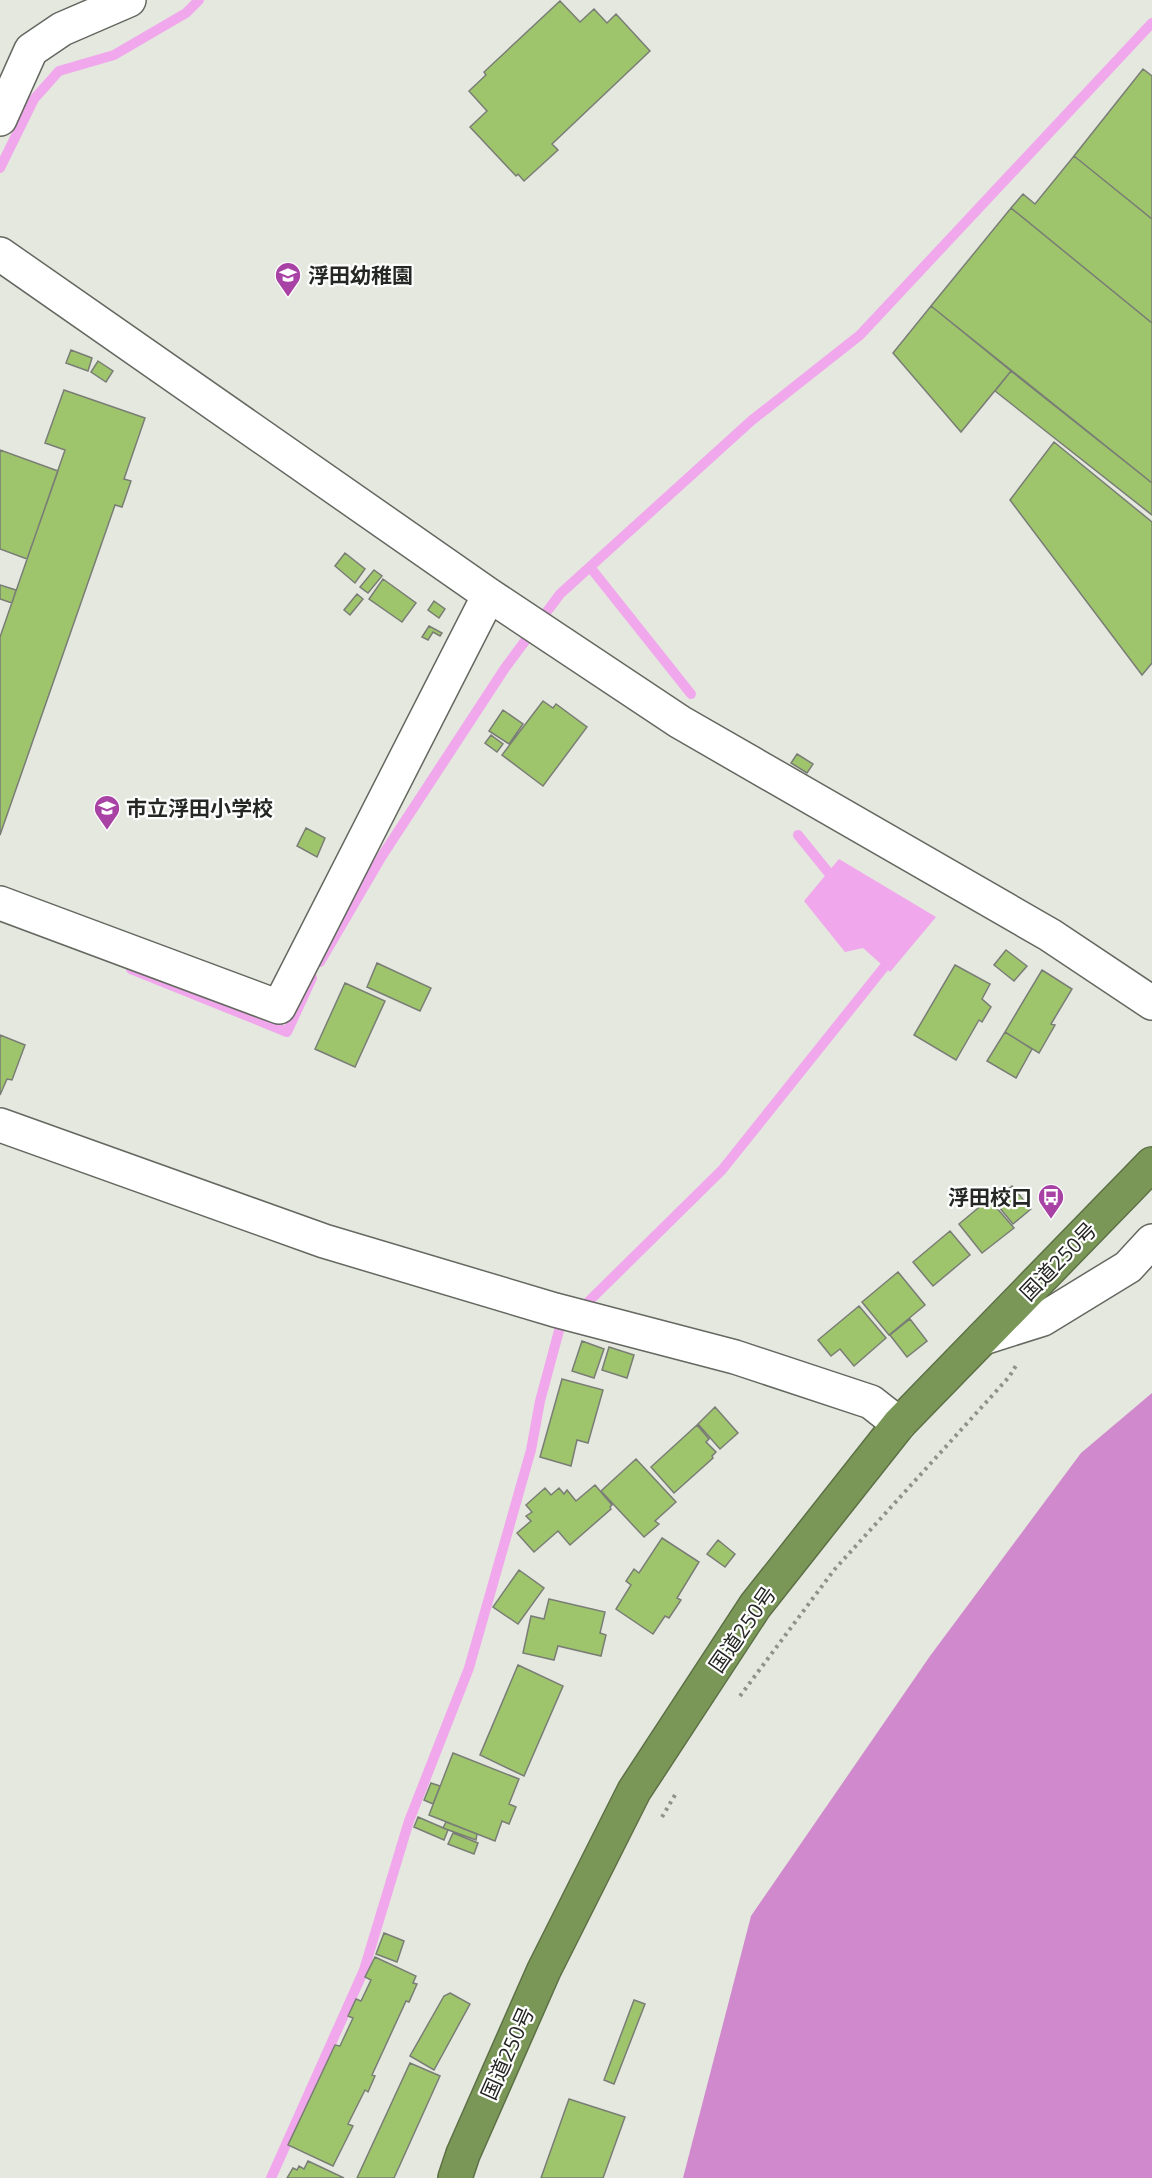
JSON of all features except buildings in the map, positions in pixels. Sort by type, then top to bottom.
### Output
[{"type":"highway","name":"国道250号","points":[[455,2178],[463,2154],[544,1970],[634,1791],[755,1606],[899,1425],[1152,1164]]},
{"type":"street","points":[[0,119],[31,50],[62,29],[129,0]]},
{"type":"street","points":[[0,254],[548,636],[680,722],[1050,935],[1152,1003]]},
{"type":"street","points":[[0,903],[279,1007],[489,595]]},
{"type":"street","points":[[0,1125],[324,1241],[555,1310],[735,1357],[871,1402],[899,1425]]},
{"type":"street","points":[[983,1338],[1043,1319],[1128,1267],[1152,1241]]},
{"type":"path","points":[[735,1702],[834,1570],[1009,1377],[1043,1319]]},
{"type":"path","points":[[662,1817],[679,1788]]},
{"type":"shaded area","points":[[839,859],[936,917],[890,972],[863,948],[845,952],[804,901]]},
{"type":"shaded area","points":[[1152,1393],[1152,2178],[683,2178],[751,1916],[930,1656],[1081,1453]]},
{"type":"waterway","points":[[0,168],[34,99],[59,71],[114,55],[186,13],[199,0]]},
{"type":"waterway","points":[[320,962],[382,856],[505,668],[560,594],[751,421],[860,335],[1152,23]]},
{"type":"waterway","points":[[590,567],[691,694]]},
{"type":"waterway","points":[[798,835],[828,872],[839,879]]},
{"type":"waterway","points":[[586,1304],[722,1170],[893,956]]},
{"type":"waterway","points":[[131,969],[287,1032],[312,978]]},
{"type":"waterway","points":[[271,2178],[364,1970],[409,1821],[469,1668],[531,1450],[540,1401],[560,1327]]},
{"type":"place","name":"浮田幼稚園","points":[[288,298]]},
{"type":"place","name":"市立浮田小学校","points":[[107,831]]},
{"type":"place","name":"浮田校口","points":[[1051,1220]]}]
